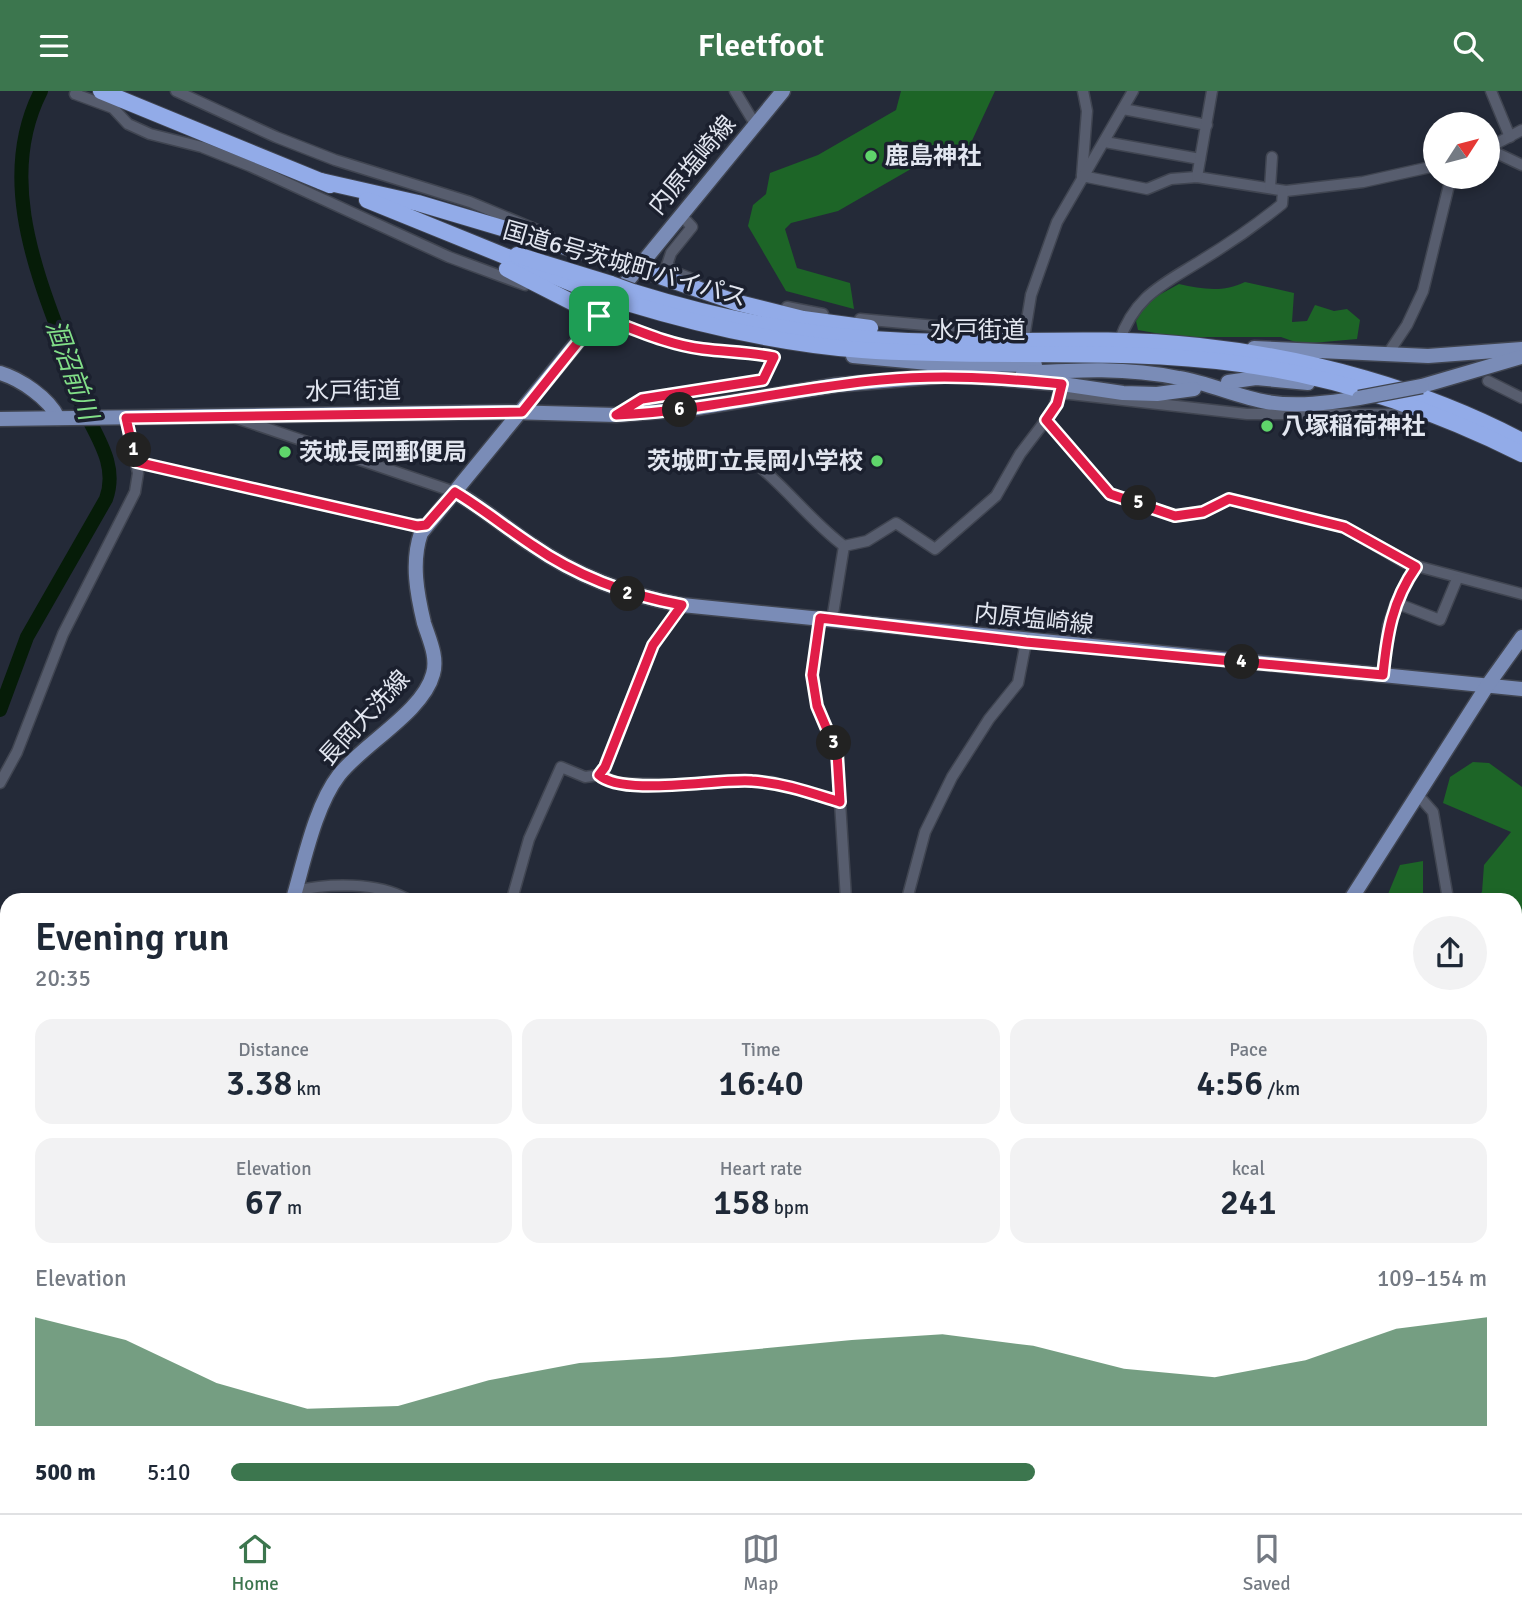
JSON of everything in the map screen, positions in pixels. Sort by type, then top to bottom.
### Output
[{"type":"highway","name":"国道6号茨城町バイパス","points":[[101,91],[481,246],[538,260],[606,290],[757,338]]},
{"type":"highway","points":[[321,181],[599,316]]},
{"type":"highway","points":[[321,181],[418,203],[636,268],[735,302],[803,319],[967,342]]},
{"type":"highway","name":"国道6号茨城町バイパス","points":[[628,297],[754,324],[867,339],[967,342]]},
{"type":"highway","name":"水戸街道","points":[[967,342],[1025,333],[1200,353]]},
{"type":"highway","name":"水戸街道","points":[[757,338],[897,352],[1200,353]]},
{"type":"highway","points":[[1200,353],[1279,370],[1416,409],[1522,454]]},
{"type":"highway","points":[[1200,353],[1311,365],[1362,379],[1449,408],[1522,442]]},
{"type":"main road","name":"内原塩崎線","points":[[636,268],[783,91]]},
{"type":"main road","points":[[455,492],[636,268]]},
{"type":"main road","points":[[757,338],[825,352],[892,361],[1069,365],[1178,377],[1280,403],[1359,398],[1422,386],[1522,357]]},
{"type":"main road","points":[[1200,353],[1461,356],[1522,349]]},
{"type":"main road","points":[[976,376],[1092,369]]},
{"type":"main road","points":[[0,373],[20,381],[64,418]]},
{"type":"main road","points":[[976,376],[1062,388],[1157,394],[1194,389]]},
{"type":"main road","name":"水戸街道","points":[[0,419],[522,412],[616,415],[697,408],[880,380],[976,376]]},
{"type":"main road","points":[[1228,382],[1271,379],[1344,387]]},
{"type":"main road","name":"内原塩崎線","points":[[455,492],[532,545],[579,573],[631,595],[682,605],[1026,642],[1522,689]]},
{"type":"main road","name":"長岡大洗線","points":[[295,893],[329,790],[345,768],[422,695],[433,675],[434,654],[423,619],[415,567],[418,541],[426,525],[455,492]]},
{"type":"main road","points":[[1355,893],[1487,685],[1522,637]]},
{"type":"street","points":[[77,91],[75,94],[113,108],[128,124],[150,134],[202,147],[449,257],[524,285],[541,286]]},
{"type":"street","points":[[176,91],[275,137],[335,160],[470,202],[558,239],[582,254]]},
{"type":"street","points":[[734,91],[755,124]]},
{"type":"street","points":[[1082,176],[1087,111],[1083,91]]},
{"type":"street","points":[[681,215],[692,227],[671,253],[667,265],[677,273],[731,293],[796,309],[867,320],[1025,333],[1049,243],[1082,176],[1105,142],[1133,91]]},
{"type":"street","points":[[1197,177],[1212,91]]},
{"type":"street","points":[[1491,91],[1510,137]]},
{"type":"street","points":[[1123,109],[1207,125]]},
{"type":"street","points":[[1500,142],[1522,130]]},
{"type":"street","points":[[1105,142],[1200,159]]},
{"type":"street","points":[[1500,155],[1522,165]]},
{"type":"street","points":[[1270,188],[1272,157]]},
{"type":"street","points":[[1082,176],[1147,189],[1171,179],[1197,177],[1283,191],[1363,182],[1423,169]]},
{"type":"street","points":[[1387,355],[1407,325],[1423,291],[1448,189]]},
{"type":"street","points":[[1119,342],[1145,297],[1164,281],[1253,228],[1282,204],[1283,191]]},
{"type":"street","points":[[599,316],[648,335],[701,349],[746,351],[774,357],[763,380],[642,399],[616,415]]},
{"type":"street","points":[[1488,381],[1522,398]]},
{"type":"street","points":[[760,467],[785,488],[822,530],[844,546],[867,541],[895,523],[935,549],[996,496],[1020,454],[1046,420],[1062,388],[1247,414],[1411,414],[1416,409]]},
{"type":"street","points":[[230,415],[455,492]]},
{"type":"street","points":[[270,430],[272,415]]},
{"type":"street","points":[[0,783],[17,752],[63,634],[135,492],[136,462],[119,417]]},
{"type":"street","points":[[1046,420],[1110,494],[1175,516],[1203,512],[1229,499],[1269,511],[1318,520],[1344,527],[1416,567],[1522,594]]},
{"type":"street","points":[[136,462],[407,524],[426,525]]},
{"type":"street","points":[[844,546],[813,683],[817,706],[837,753],[846,893]]},
{"type":"street","points":[[1383,675],[1388,626],[1396,603],[1416,567]]},
{"type":"street","points":[[1396,603],[1440,620],[1457,579]]},
{"type":"street","points":[[599,775],[605,767],[653,645],[682,605]]},
{"type":"street","points":[[909,893],[925,832],[952,777],[989,719],[1018,683],[1026,642]]},
{"type":"street","points":[[514,893],[529,839],[561,767],[585,777],[599,775],[618,783],[706,785],[737,780],[772,782],[840,802]]},
{"type":"street","points":[[1418,795],[1433,812],[1447,893]]},
{"type":"street","points":[[302,893],[328,887],[384,889],[393,893]]},
{"type":"green space","points":[[901,91],[995,91],[963,160],[930,158],[838,211],[791,223],[785,229],[797,268],[850,283],[854,309],[786,291],[748,226],[753,205],[766,194],[770,173],[818,155],[896,110]]},
{"type":"green space","points":[[1245,282],[1294,293],[1292,322],[1307,321],[1315,305],[1334,311],[1347,309],[1360,320],[1357,339],[1301,344],[1281,337],[1177,337],[1138,330],[1136,321],[1148,301],[1179,284],[1220,289]]},
{"type":"green space","points":[[1473,762],[1489,763],[1522,787],[1522,893],[1481,893],[1484,865],[1511,832],[1443,803],[1450,777]]},
{"type":"green space","points":[[1423,861],[1423,893],[1388,893],[1400,865]]},
{"type":"waterway","name":"涸沼前川","points":[[0,710],[27,637],[106,499],[110,475],[105,453],[77,392],[39,278],[24,215],[21,184],[23,152],[29,121],[41,91]]},
{"type":"place","name":"鹿島神社","points":[[871,156]]},
{"type":"place","name":"八塚稲荷神社","points":[[1267,426]]},
{"type":"place","name":"茨城長岡郵便局","points":[[285,452]]},
{"type":"place","name":"茨城町立長岡小学校","points":[[877,461]]},
{"type":"route","points":[[599,316],[648,335],[701,349],[746,351],[774,357],[763,380],[642,399],[616,415],[697,408],[836,385],[926,376],[976,376],[1062,384],[1057,404],[1046,420],[1110,494],[1175,516],[1203,512],[1229,499],[1269,511],[1318,520],[1344,527],[1416,567],[1404,584],[1388,626],[1383,675],[1026,642],[820,618],[812,675],[817,706],[837,753],[840,802],[772,782],[737,780],[706,785],[618,783],[599,775],[605,767],[653,645],[682,605],[631,595],[579,573],[532,545],[475,503],[455,492],[426,525],[417,526],[136,462],[126,418],[522,412],[599,316]]}]
